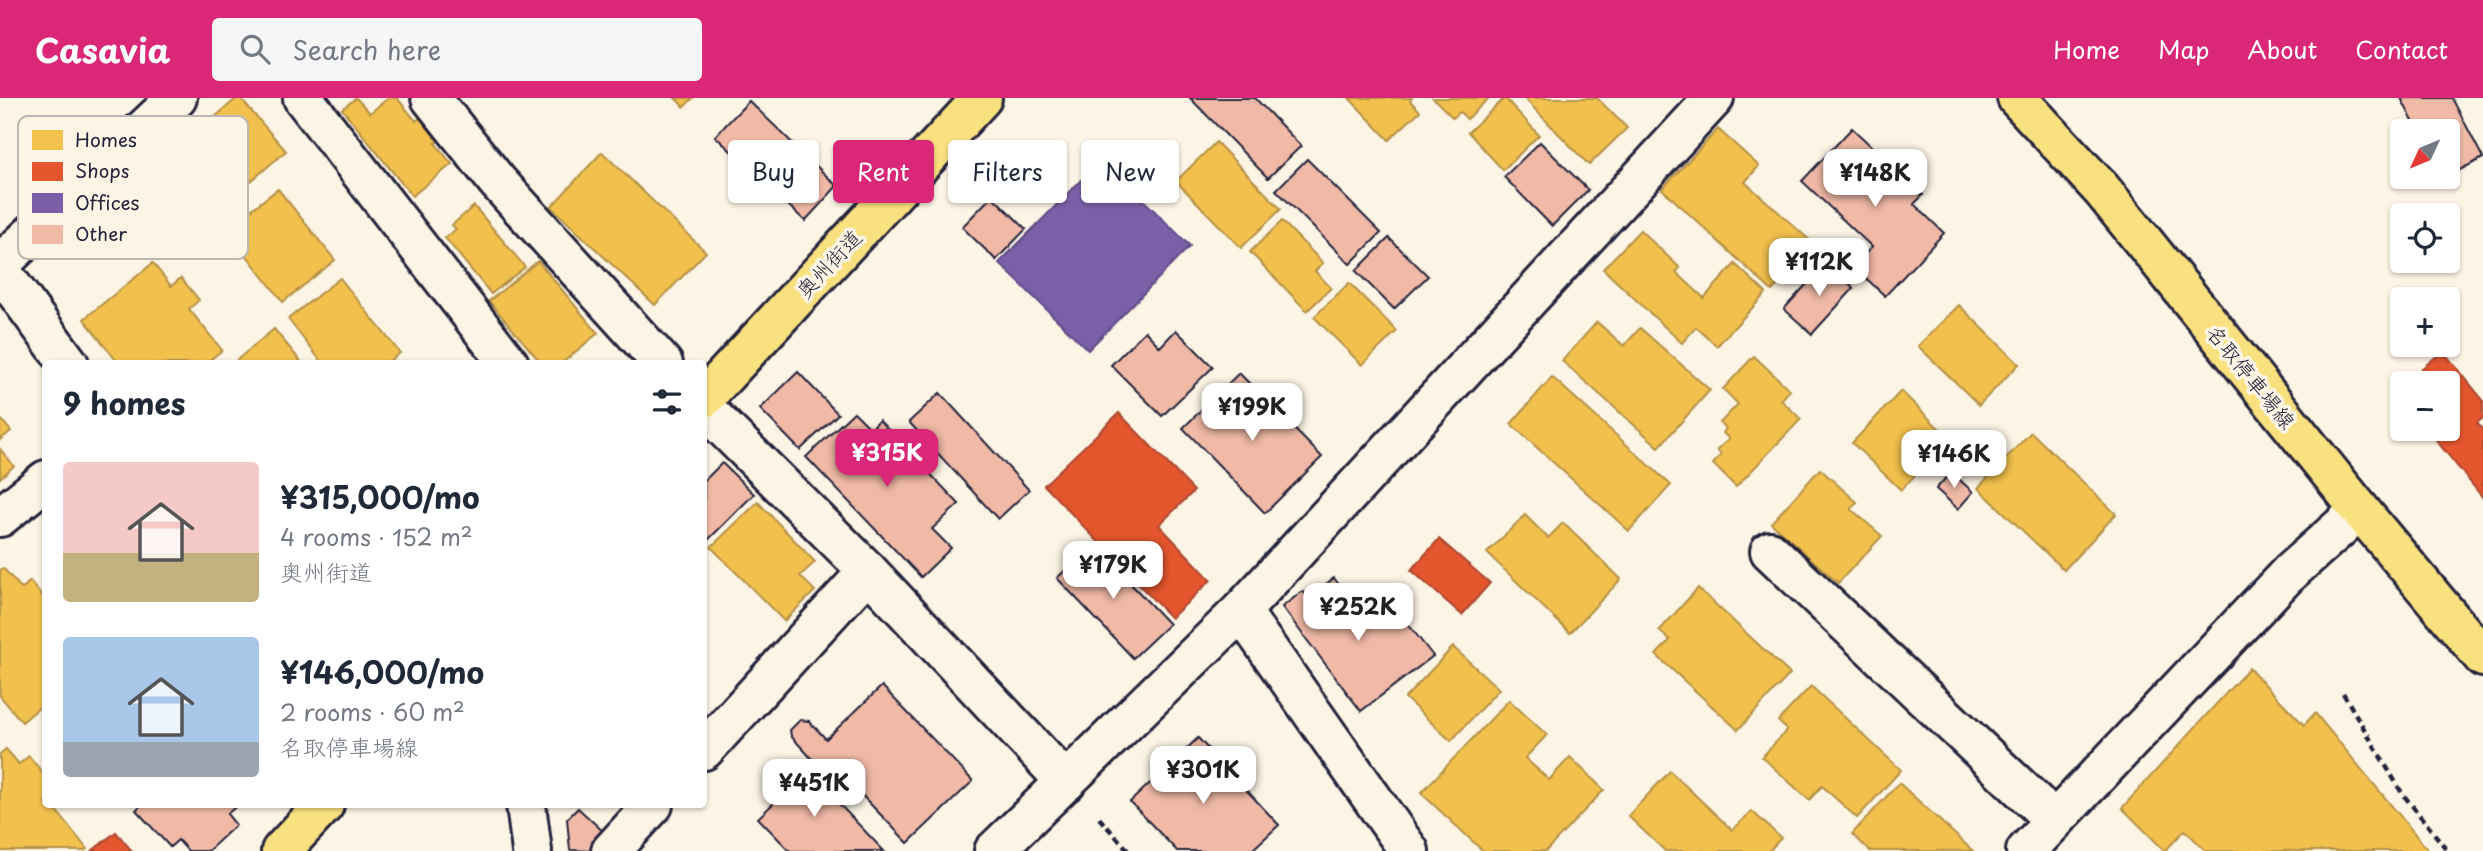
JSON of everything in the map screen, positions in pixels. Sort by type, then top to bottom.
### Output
[{"type":"main road","name":"奥州街道","points":[[707,395],[982,98]]},
{"type":"main road","name":"名取停車場線","points":[[2017,98],[2102,190],[2360,510],[2483,657]]},
{"type":"main road","points":[[281,851],[321,808]]},
{"type":"street","points":[[303,98],[506,360]]},
{"type":"street","points":[[431,98],[497,181],[659,360]]},
{"type":"street","points":[[994,851],[1241,611],[1714,98]]},
{"type":"street","points":[[28,259],[5,285],[66,360]]},
{"type":"street","points":[[707,411],[868,571],[1066,782]]},
{"type":"street","points":[[0,517],[42,483]]},
{"type":"street","points":[[2026,851],[2291,572],[2360,510]]},
{"type":"street","points":[[1770,551],[2054,820]]},
{"type":"street","points":[[707,747],[868,571]]},
{"type":"street","points":[[1241,611],[1409,851]]},
{"type":"street","points":[[526,808],[532,851]]},
{"type":"street","points":[[611,851],[650,808]]},
{"type":"path","points":[[2343,694],[2402,793],[2448,851]]},
{"type":"building: Homes","points":[[240,98],[286,151],[251,181],[248,178],[248,116],[216,116]]},
{"type":"building: Homes","points":[[356,98],[370,113],[388,98],[397,98],[416,121],[421,117],[440,140],[435,143],[452,164],[412,196],[342,109]]},
{"type":"building: Homes","points":[[675,98],[693,98],[684,107]]},
{"type":"building: Homes","points":[[1349,98],[1412,98],[1410,101],[1420,111],[1389,140]]},
{"type":"building: Homes","points":[[1433,98],[1489,98],[1467,119],[1460,112],[1453,118]]},
{"type":"building: Homes","points":[[1505,98],[1539,135],[1503,170],[1468,132]]},
{"type":"building: Homes","points":[[1524,98],[1597,98],[1627,128],[1589,165]]},
{"type":"building: Homes","points":[[1718,129],[1759,166],[1745,182],[1815,245],[1772,291],[1662,189]]},
{"type":"building: Homes","points":[[1216,142],[1281,209],[1241,248],[1179,184],[1179,178]]},
{"type":"building: Homes","points":[[602,152],[706,252],[655,305],[551,207]]},
{"type":"building: Homes","points":[[278,189],[335,260],[283,302],[248,257],[248,212]]},
{"type":"building: Homes","points":[[474,206],[525,267],[491,294],[445,238],[456,229],[452,225]]},
{"type":"building: Homes","points":[[1282,221],[1323,263],[1315,271],[1331,288],[1307,311],[1250,252]]},
{"type":"building: Homes","points":[[1640,230],[1680,268],[1676,272],[1704,298],[1735,264],[1766,293],[1717,346],[1696,327],[1682,343],[1603,269]]},
{"type":"building: Homes","points":[[538,261],[598,333],[566,360],[539,360],[489,301]]},
{"type":"building: Homes","points":[[153,263],[171,286],[181,278],[199,300],[189,309],[222,350],[210,360],[116,360],[84,319]]},
{"type":"building: Homes","points":[[340,278],[400,353],[390,360],[320,360],[288,319]]},
{"type":"building: Homes","points":[[1349,283],[1397,331],[1362,365],[1314,317]]},
{"type":"building: Homes","points":[[1959,305],[2019,364],[1979,405],[1918,346]]},
{"type":"building: Homes","points":[[1597,322],[1624,346],[1640,328],[1710,390],[1659,447],[1562,361]]},
{"type":"building: Homes","points":[[274,329],[300,360],[237,360]]},
{"type":"building: Homes","points":[[1754,356],[1790,390],[1781,400],[1801,419],[1736,487],[1713,464],[1721,455],[1717,450],[1729,439],[1723,433],[1726,428],[1720,423],[1738,404],[1723,389]]},
{"type":"building: Homes","points":[[1552,377],[1671,485],[1629,531],[1511,424]]},
{"type":"building: Homes","points":[[1901,391],[1950,439],[1901,490],[1852,443]]},
{"type":"building: Homes","points":[[0,418],[11,431],[0,440]]},
{"type":"building: Homes","points":[[2031,432],[2116,514],[2064,570],[1978,488]]},
{"type":"building: Homes","points":[[0,449],[14,466],[0,478]]},
{"type":"building: Homes","points":[[1820,469],[1857,502],[1851,509],[1882,536],[1838,583],[1771,523]]},
{"type":"building: Homes","points":[[758,502],[815,562],[800,576],[815,591],[784,621],[711,547]]},
{"type":"building: Homes","points":[[1525,515],[1548,538],[1563,523],[1621,579],[1570,633],[1487,553]]},
{"type":"building: Homes","points":[[3,568],[22,589],[30,581],[42,595],[42,705],[22,722],[0,696],[0,570]]},
{"type":"building: Homes","points":[[1698,588],[1790,674],[1738,730],[1656,655],[1670,640],[1659,631]]},
{"type":"building: Homes","points":[[1453,647],[1499,689],[1451,741],[1405,698]]},
{"type":"building: Homes","points":[[2249,668],[2304,725],[2315,713],[2429,851],[2206,851],[2185,830],[2165,851],[2122,808]]},
{"type":"building: Homes","points":[[1811,686],[1901,770],[1857,818],[1822,786],[1809,800],[1762,757],[1787,730],[1778,721]]},
{"type":"building: Homes","points":[[1509,700],[1547,735],[1525,758],[1549,780],[1570,757],[1604,790],[1546,851],[1483,851],[1421,793]]},
{"type":"building: Homes","points":[[6,749],[19,764],[29,756],[42,772],[42,808],[54,808],[87,849],[0,851],[0,754]]},
{"type":"building: Homes","points":[[1670,771],[1732,830],[1752,811],[1781,838],[1769,851],[1665,851],[1628,816]]},
{"type":"building: Homes","points":[[1899,783],[1973,851],[1870,851],[1852,834]]},
{"type":"building: Shops","points":[[2436,357],[2448,357],[2459,371],[2419,371]]},
{"type":"building: Shops","points":[[2460,372],[2483,400],[2483,418],[2477,423],[2483,430],[2483,498],[2437,441],[2460,441]]},
{"type":"building: Shops","points":[[1119,413],[1194,491],[1159,525],[1211,580],[1171,618],[1044,485]]},
{"type":"building: Shops","points":[[1439,539],[1490,583],[1462,615],[1411,570]]},
{"type":"building: Shops","points":[[116,832],[132,851],[92,851]]},
{"type":"building: Offices","points":[[1081,180],[1081,203],[1147,203],[1190,246],[1088,350],[999,263],[1058,203],[1067,203],[1067,194]]},
{"type":"building: Other","points":[[1190,98],[1255,98],[1301,146],[1268,178]]},
{"type":"building: Other","points":[[2401,98],[2452,98],[2483,158],[2460,170],[2460,119],[2412,119]]},
{"type":"building: Other","points":[[749,101],[789,140],[728,140],[728,148],[715,136]]},
{"type":"building: Other","points":[[1852,128],[1923,195],[1914,204],[1944,233],[1885,296],[1853,266],[1872,247],[1802,181]]},
{"type":"building: Other","points":[[1540,142],[1588,190],[1552,226],[1504,177]]},
{"type":"building: Other","points":[[1307,159],[1381,233],[1350,264],[1276,190]]},
{"type":"building: Other","points":[[819,169],[833,182],[833,190],[805,221],[786,203],[819,203]]},
{"type":"building: Other","points":[[985,203],[999,203],[1026,229],[996,260],[962,227]]},
{"type":"building: Other","points":[[1389,238],[1428,276],[1394,309],[1356,271]]},
{"type":"building: Other","points":[[1827,262],[1854,288],[1812,334],[1784,309]]},
{"type":"building: Other","points":[[1176,330],[1213,367],[1162,416],[1111,365],[1145,331],[1160,347]]},
{"type":"building: Other","points":[[798,372],[838,414],[800,450],[760,409]]},
{"type":"building: Other","points":[[1239,373],[1322,457],[1265,513],[1183,428]]},
{"type":"building: Other","points":[[940,393],[1029,490],[998,519],[909,422]]},
{"type":"building: Other","points":[[854,412],[871,429],[879,420],[959,504],[932,529],[951,548],[921,577],[806,457]]},
{"type":"building: Other","points":[[722,463],[754,494],[707,541],[707,478]]},
{"type":"building: Other","points":[[1951,472],[1973,492],[1958,509],[1936,489]]},
{"type":"building: Other","points":[[1093,544],[1169,624],[1133,658],[1057,578]]},
{"type":"building: Other","points":[[1334,578],[1369,624],[1394,606],[1433,656],[1361,711],[1282,607],[1303,591],[1308,598]]},
{"type":"building: Other","points":[[882,686],[973,781],[908,843],[850,783],[836,796],[814,773],[813,760],[791,736],[790,730],[800,720],[809,721],[826,739]]},
{"type":"building: Other","points":[[1198,738],[1279,825],[1251,851],[1177,851],[1130,802]]},
{"type":"building: Other","points":[[799,762],[884,851],[790,851],[758,818],[792,786],[784,776]]},
{"type":"building: Other","points":[[234,808],[227,814],[236,825],[208,851],[188,851],[178,840],[170,847],[136,810]]},
{"type":"building: Other","points":[[578,808],[607,835],[590,851],[570,850],[567,819]]}]
